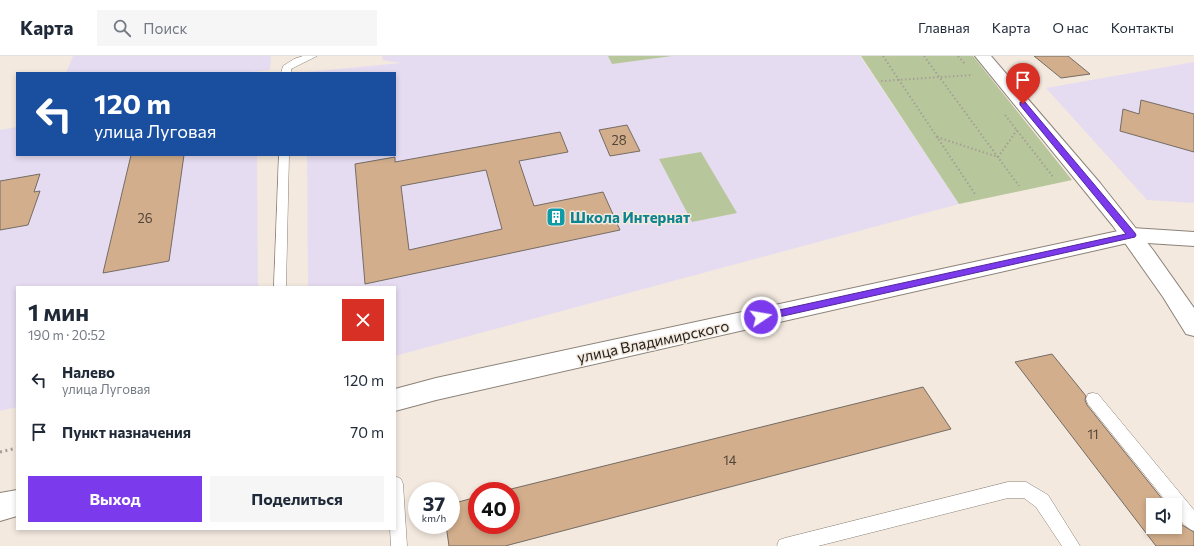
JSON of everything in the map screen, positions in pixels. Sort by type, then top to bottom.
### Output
[{"type":"street","points":[[983,56],[1132,235],[1194,327]]},
{"type":"street","name":"улица Владимирского","points":[[396,400],[1132,235],[1194,239]]},
{"type":"street","points":[[0,507],[16,503]]},
{"type":"lane","points":[[286,72],[286,68],[290,64],[312,56]]},
{"type":"lane","points":[[280,286],[284,156]]},
{"type":"lane","points":[[1093,399],[1194,522]]},
{"type":"lane","points":[[785,546],[1008,490],[1026,490],[1042,501],[1072,546]]},
{"type":"lane","points":[[396,506],[399,546]]},
{"type":"path","points":[[883,56],[975,194]]},
{"type":"path","points":[[924,56],[1020,186]]},
{"type":"path","points":[[958,56],[966,66]]},
{"type":"path","points":[[881,81],[973,75],[969,70]]},
{"type":"path","points":[[1002,112],[1054,178]]},
{"type":"path","points":[[998,157],[1017,130]]},
{"type":"path","points":[[937,137],[998,157]]},
{"type":"path","points":[[0,452],[16,448]]},
{"type":"shaded area","points":[[73,56],[271,56],[270,70],[251,72],[66,72]]},
{"type":"shaded area","points":[[382,56],[860,56],[959,204],[396,356],[396,286],[308,286],[307,156],[396,156],[396,72],[306,72],[401,63],[383,60]]},
{"type":"shaded area","points":[[1194,62],[1194,203],[1147,200],[1046,88]]},
{"type":"shaded area","points":[[16,127],[16,156],[257,156],[258,286],[16,286],[16,407],[0,411],[0,130]]},
{"type":"green space","points":[[608,56],[672,56],[612,64]]},
{"type":"green space","points":[[861,56],[973,56],[1072,180],[959,204]]},
{"type":"green space","points":[[701,152],[737,213],[692,222],[659,159]]},
{"type":"building","points":[[1034,56],[1068,56],[1090,74],[1061,78]]},
{"type":"building","points":[[1141,100],[1194,114],[1194,152],[1120,131],[1123,109],[1139,114]]},
{"type":"building","points":[[627,125],[640,151],[610,156],[599,130]]},
{"type":"building","name":"Школа Интернат","points":[[560,132],[568,152],[519,161],[534,206],[603,192],[620,230],[365,284],[355,164],[395,157],[395,162]],"holes":[[[486,170],[502,229],[409,250],[401,186]]]},
{"type":"building","points":[[131,156],[184,156],[169,261],[103,273]]},
{"type":"building","points":[[40,174],[34,192],[40,191],[28,225],[0,230],[0,181]]},
{"type":"building","points":[[1052,354],[1086,396],[1085,400],[1087,405],[1161,498],[1146,498],[1146,533],[1015,362]]},
{"type":"building","points":[[923,387],[951,429],[505,546],[449,546],[447,534],[460,534],[460,502],[468,499],[468,534],[520,534],[520,487]]},
{"type":"building","points":[[1182,525],[1194,532],[1194,546],[1156,546],[1147,534],[1182,534]]},
{"type":"place","name":"Школа Интернат","points":[[556,217]]},
{"type":"route","points":[[761,317],[1132,235],[1023,104]]}]
